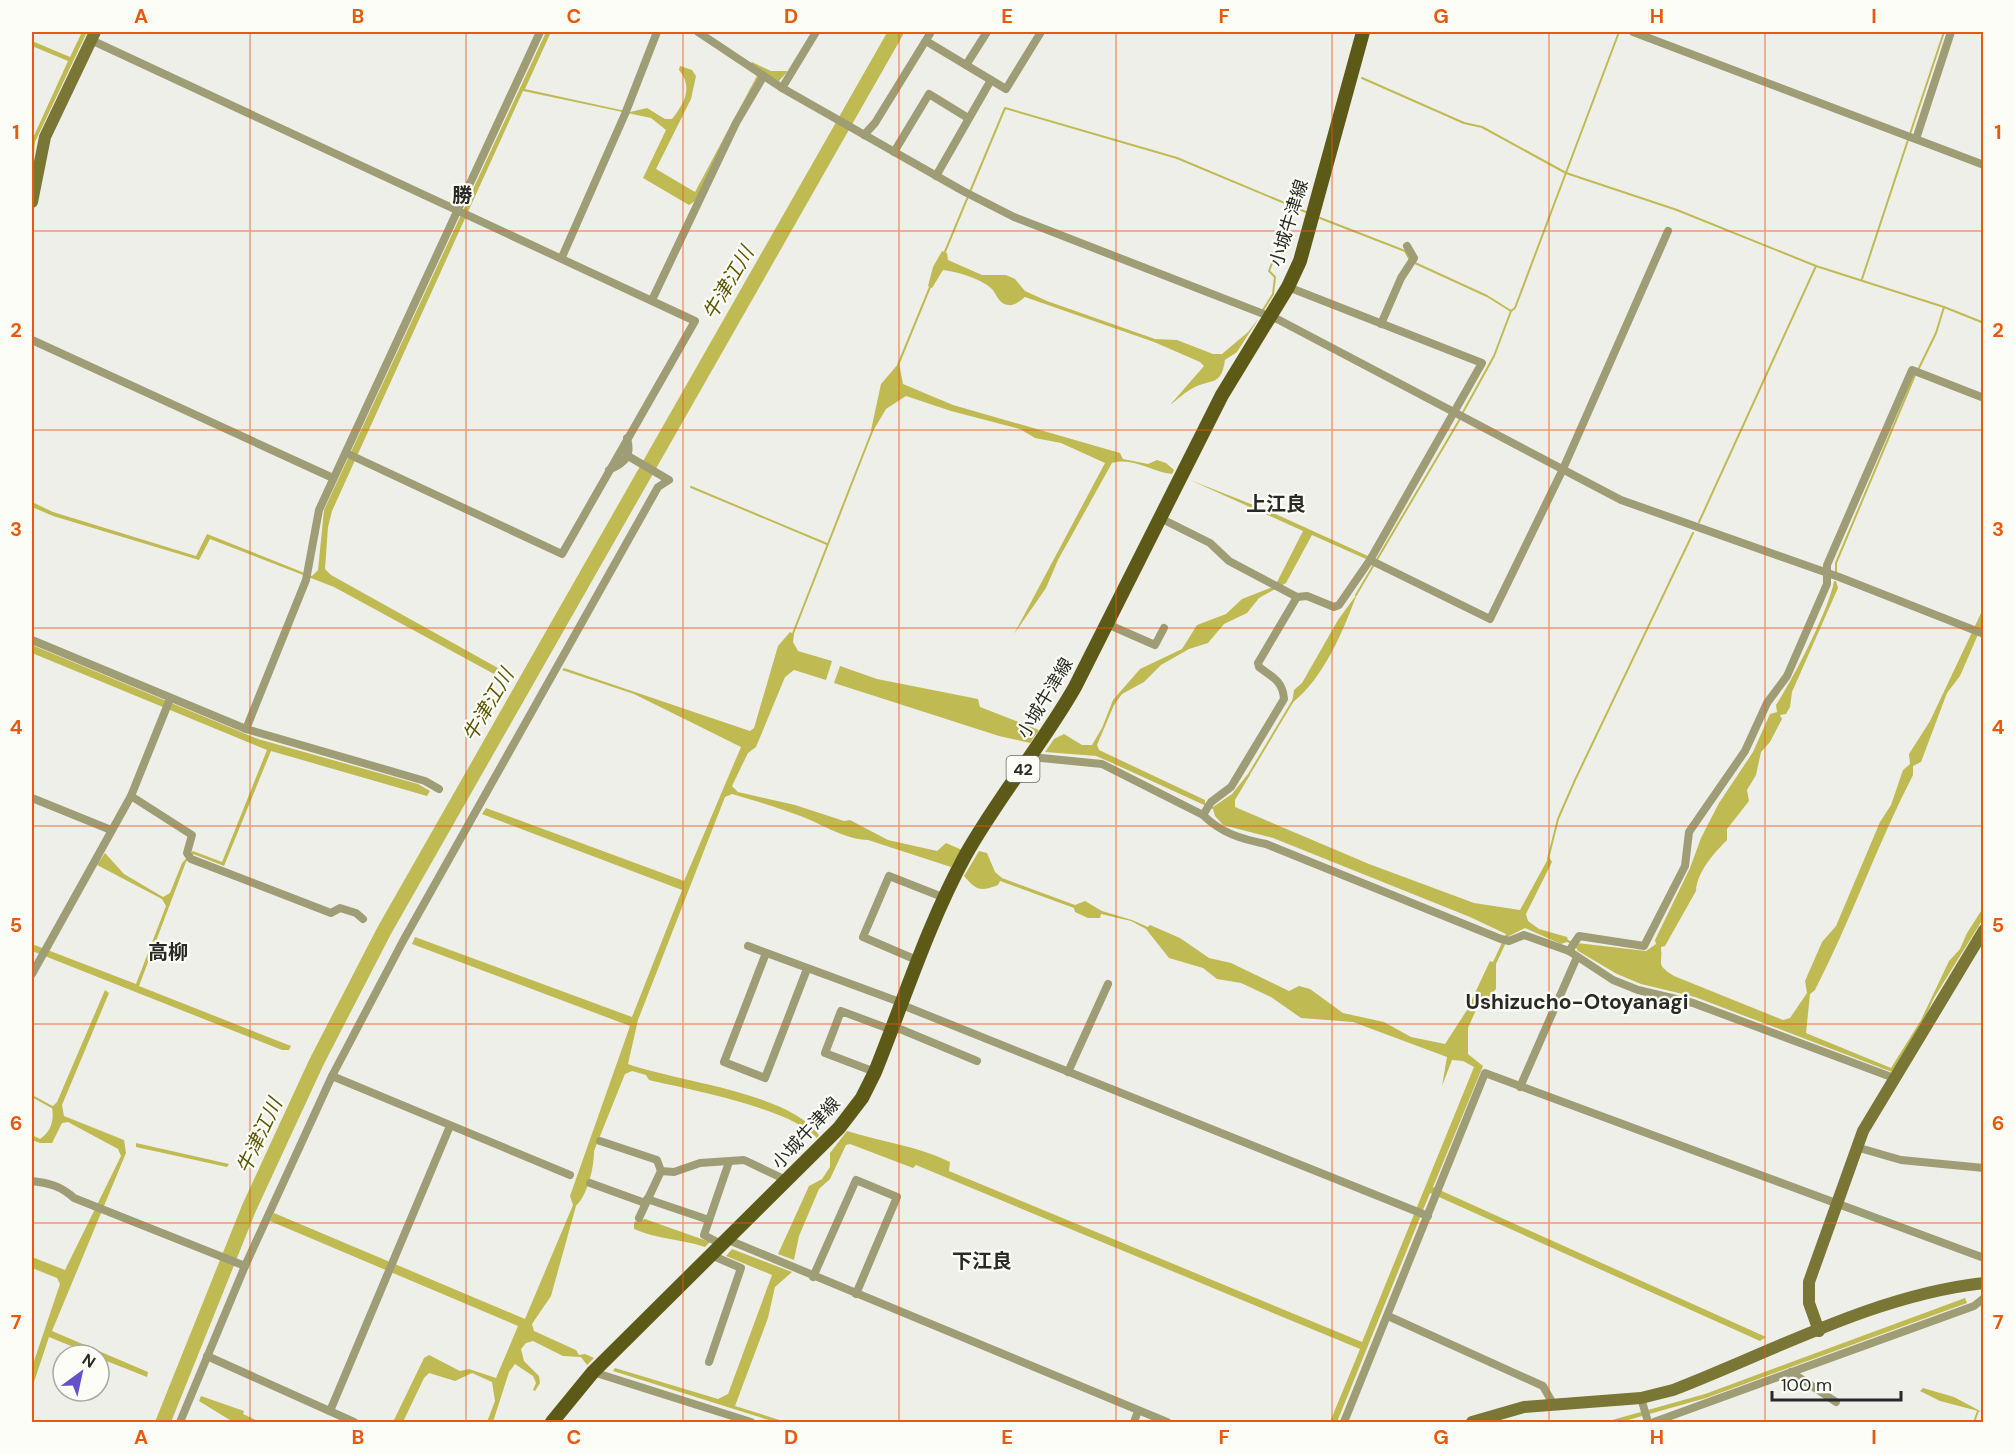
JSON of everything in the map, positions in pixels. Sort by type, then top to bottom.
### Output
[{"type":"main road","name":"小城牛津線","points":[[552,1422],[593,1372],[839,1128],[862,1098],[875,1072],[945,898],[967,853],[1075,687],[1264,314],[1288,287],[1308,234],[1363,32]]},
{"type":"street","points":[[246,729],[308,576],[319,510],[540,32]]},
{"type":"street","points":[[562,257],[626,112],[657,32]]},
{"type":"street","points":[[701,32],[763,77],[973,197],[1014,217],[1264,314],[1639,507],[1833,575],[1983,634]]},
{"type":"street","points":[[782,88],[816,32]]},
{"type":"street","points":[[864,135],[874,123],[931,32]]},
{"type":"street","points":[[966,65],[987,32]]},
{"type":"street","points":[[926,41],[1006,89],[1041,32]]},
{"type":"street","points":[[1633,32],[1983,165]]},
{"type":"street","points":[[1911,138],[1951,32]]},
{"type":"street","points":[[32,202],[35,172],[45,137],[93,36],[695,321],[562,554],[346,453]]},
{"type":"street","points":[[652,300],[736,123],[763,77]]},
{"type":"street","points":[[968,118],[991,80]]},
{"type":"street","points":[[894,152],[929,94],[971,119],[936,176]]},
{"type":"street","points":[[1370,560],[1490,618],[1563,469],[1668,231]]},
{"type":"street","points":[[1381,324],[1412,261],[1407,246]]},
{"type":"street","points":[[1160,518],[1210,543],[1229,561],[1297,597],[1307,596],[1334,607],[1339,605],[1370,560],[1459,415],[1482,363],[1288,287]]},
{"type":"street","points":[[32,340],[333,478]]},
{"type":"street","points":[[1833,575],[1827,565],[1912,370],[1983,399]]},
{"type":"street","points":[[609,470],[623,464],[628,456],[630,451],[627,438]]},
{"type":"street","points":[[180,1422],[245,1266],[332,1076],[403,941],[658,487],[669,480],[628,456]]},
{"type":"street","points":[[1571,946],[1579,936],[1644,946],[1685,866],[1689,832],[1745,751],[1767,704],[1787,675],[1833,575]]},
{"type":"street","points":[[1204,813],[1211,802],[1231,787],[1284,699],[1284,690],[1279,682],[1259,667],[1258,663],[1297,597]]},
{"type":"street","points":[[1107,624],[1155,645],[1164,628]]},
{"type":"street","points":[[32,640],[246,729],[425,781],[439,789]]},
{"type":"street","points":[[32,974],[131,796],[170,699]]},
{"type":"street","points":[[1031,757],[1102,764],[1204,813],[1214,826],[1234,837],[1266,844],[1505,940],[1524,935],[1571,946],[1577,957],[1613,980],[1638,990],[1693,1003],[1894,1078]]},
{"type":"street","points":[[131,796],[192,835],[189,857],[331,913],[340,908],[357,913],[363,919]]},
{"type":"street","points":[[32,798],[111,830]]},
{"type":"street","points":[[919,961],[863,937],[867,927],[889,876],[945,898]]},
{"type":"street","points":[[1819,1331],[1808,1293],[1856,1147],[1894,1078],[1983,930]]},
{"type":"street","points":[[748,946],[887,997],[1428,1216]]},
{"type":"street","points":[[766,953],[724,1062],[765,1078],[807,969]]},
{"type":"street","points":[[1520,1087],[1577,957]]},
{"type":"street","points":[[1068,1072],[1108,984]]},
{"type":"street","points":[[875,1072],[825,1053],[841,1011],[892,1030],[900,1029],[977,1061]]},
{"type":"street","points":[[1344,1422],[1485,1073],[1983,1257]]},
{"type":"street","points":[[332,1076],[570,1175]]},
{"type":"street","points":[[330,1411],[450,1126]]},
{"type":"street","points":[[600,1141],[657,1160],[661,1171],[639,1218]]},
{"type":"street","points":[[1856,1147],[1900,1160],[1983,1168]]},
{"type":"street","points":[[661,1171],[674,1172],[700,1163],[744,1160],[786,1180]]},
{"type":"street","points":[[729,1162],[704,1235],[813,1276],[1167,1422]]},
{"type":"street","points":[[813,1276],[856,1180],[897,1197],[856,1294]]},
{"type":"street","points":[[32,1181],[50,1183],[93,1205],[245,1266]]},
{"type":"street","points":[[590,1184],[710,1220]]},
{"type":"street","points":[[709,1362],[741,1268],[711,1255]]},
{"type":"street","points":[[1472,1422],[1497,1413],[1552,1402],[1642,1403],[1875,1308],[1952,1286],[1983,1283]]},
{"type":"street","points":[[1642,1403],[1649,1421],[1974,1306],[1983,1298]]},
{"type":"street","points":[[1388,1316],[1543,1386],[1549,1392],[1552,1402]]},
{"type":"street","points":[[207,1356],[354,1422]]},
{"type":"street","points":[[593,1372],[751,1422]]},
{"type":"street","points":[[1791,1372],[1836,1402]]},
{"type":"street","points":[[1134,1422],[1138,1411]]},
{"type":"shaded area","points":[[82,32],[87,32],[35,142],[32,176],[32,140],[68,61],[32,46],[32,41],[70,57]]},
{"type":"shaded area","points":[[546,32],[551,32],[525,89],[630,112],[647,108],[665,119],[672,119],[686,95],[686,83],[679,70],[680,66],[692,70],[696,76],[691,99],[656,169],[695,192],[759,72],[750,64],[752,62],[771,71],[788,71],[779,81],[763,72],[695,201],[689,205],[643,178],[666,130],[651,118],[523,91],[332,511],[328,527],[325,569],[331,575],[498,668],[494,674],[334,587],[210,539],[199,560],[53,516],[32,507],[32,502],[53,512],[196,556],[207,534],[312,576],[318,570],[324,510]]},
{"type":"shaded area","points":[[942,251],[947,253],[948,260],[982,275],[1006,275],[1015,279],[1025,291],[1047,301],[1155,339],[1177,340],[1213,354],[1222,354],[1248,332],[1259,318],[1237,352],[1225,360],[1218,378],[1190,390],[1170,405],[1204,366],[1200,362],[1154,342],[1025,297],[1015,304],[1005,304],[987,285],[962,274],[943,270],[932,288],[928,286],[933,267]]},
{"type":"shaded area","points":[[899,363],[903,384],[953,405],[1120,453],[1123,459],[1148,464],[1157,460],[1166,463],[1174,470],[1172,474],[1135,463],[1112,463],[1058,560],[1046,588],[1014,634],[1105,463],[1061,443],[1035,438],[1020,429],[951,411],[906,396],[886,409],[873,431],[871,430],[881,384]]},
{"type":"shaded area","points":[[1190,480],[1271,512],[1368,556],[1366,559],[1312,535],[1286,583],[1259,598],[1247,613],[1224,624],[1208,643],[1189,649],[1161,665],[1144,682],[1122,694],[1114,705],[1097,745],[1099,750],[1205,800],[1205,803],[1213,807],[1232,794],[1248,774],[1250,775],[1235,800],[1235,807],[1369,864],[1474,903],[1520,910],[1549,857],[1552,862],[1526,914],[1528,921],[1539,929],[1567,937],[1568,940],[1577,943],[1646,951],[1656,944],[1655,940],[1690,868],[1701,838],[1719,803],[1753,752],[1770,714],[1777,712],[1776,705],[1810,644],[1831,594],[1834,581],[1836,581],[1838,588],[1792,692],[1790,707],[1786,714],[1780,715],[1782,719],[1770,742],[1761,752],[1756,775],[1747,790],[1749,801],[1727,829],[1727,840],[1703,870],[1696,891],[1665,946],[1661,947],[1661,964],[1674,976],[1783,1020],[1790,1018],[1807,993],[1805,981],[1822,942],[1836,926],[1880,822],[1891,805],[1903,770],[1910,764],[1909,754],[1930,721],[1983,609],[1983,623],[1960,676],[1947,693],[1921,762],[1913,766],[1913,775],[1840,937],[1815,990],[1810,994],[1806,1033],[1891,1068],[1921,1020],[1949,961],[1960,949],[1983,908],[1983,919],[1892,1072],[1695,997],[1641,984],[1617,974],[1567,942],[1561,944],[1525,928],[1509,936],[1496,964],[1496,989],[1476,1010],[1468,1028],[1468,1054],[1483,1066],[1433,1187],[1766,1337],[1760,1341],[1430,1193],[1337,1422],[1330,1422],[1360,1349],[916,1165],[913,1168],[850,1144],[846,1145],[830,1179],[819,1189],[799,1236],[794,1260],[778,1254],[809,1186],[822,1179],[830,1167],[830,1153],[847,1131],[938,1157],[950,1162],[949,1171],[1362,1342],[1474,1067],[1463,1061],[1452,1060],[1442,1086],[1447,1057],[1353,1022],[1301,1018],[1271,997],[1241,983],[1217,979],[1203,968],[1169,958],[1146,929],[1131,921],[1101,914],[1100,918],[1088,918],[1075,912],[1074,908],[1000,881],[998,885],[982,889],[972,884],[964,876],[979,851],[987,853],[995,872],[1002,878],[1075,905],[1085,901],[1102,911],[1132,920],[1148,927],[1150,925],[1180,938],[1209,958],[1231,963],[1289,991],[1299,986],[1310,989],[1343,1013],[1384,1022],[1411,1037],[1445,1044],[1467,1010],[1490,961],[1493,962],[1506,934],[1470,917],[1273,838],[1223,825],[1215,816],[1213,809],[1096,756],[1045,752],[1054,739],[1064,734],[1082,745],[1092,745],[1102,728],[1113,700],[1140,669],[1182,649],[1197,625],[1226,614],[1242,599],[1275,586],[1303,531]]},
{"type":"shaded area","points":[[1357,594],[1339,638],[1323,667],[1314,681],[1292,703],[1294,690],[1302,683],[1338,620]]},
{"type":"shaded area","points":[[790,632],[794,634],[793,642],[798,651],[832,661],[826,680],[794,670],[785,677],[756,747],[748,753],[732,786],[738,792],[795,805],[844,821],[850,820],[888,840],[937,851],[946,843],[962,850],[951,867],[868,840],[843,835],[803,817],[759,802],[732,794],[725,797],[638,1020],[628,1064],[758,1098],[804,1120],[819,1135],[817,1138],[804,1127],[763,1109],[649,1080],[646,1075],[632,1071],[625,1074],[594,1151],[590,1180],[584,1195],[576,1206],[551,1296],[532,1324],[534,1331],[576,1350],[579,1355],[585,1354],[594,1358],[587,1365],[581,1357],[563,1356],[533,1341],[526,1343],[521,1349],[524,1361],[539,1376],[540,1383],[535,1391],[533,1390],[536,1383],[533,1376],[515,1364],[509,1372],[493,1422],[487,1422],[495,1401],[492,1382],[472,1373],[455,1381],[429,1373],[424,1378],[403,1422],[393,1422],[424,1358],[429,1355],[460,1371],[469,1369],[496,1378],[518,1326],[270,1221],[274,1213],[525,1319],[573,1205],[570,1196],[630,1026],[412,944],[415,937],[632,1017],[682,890],[482,814],[486,808],[684,881],[741,747],[634,694],[562,670],[564,668],[750,731],[754,728],[778,646]]},
{"type":"shaded area","points":[[32,645],[258,739],[418,784],[430,791],[427,796],[271,751],[224,866],[193,854],[186,862],[139,986],[291,1046],[289,1050],[282,1050],[32,951],[32,944],[136,984],[166,906],[162,899],[97,865],[105,853],[124,874],[163,897],[170,893],[182,863],[193,851],[222,862],[267,750],[32,653]]},
{"type":"shaded area","points":[[840,666],[877,679],[978,699],[980,707],[1039,730],[1030,743],[999,736],[834,683]]},
{"type":"shaded area","points":[[105,990],[109,993],[62,1105],[64,1116],[124,1140],[126,1153],[52,1331],[80,1343],[64,1343],[49,1337],[32,1388],[32,1367],[60,1284],[57,1278],[32,1268],[32,1257],[65,1270],[121,1156],[118,1149],[68,1122],[62,1123],[52,1143],[32,1140],[32,1135],[40,1139],[50,1129],[53,1116],[52,1107],[57,1102]]},
{"type":"shaded area","points":[[136,1143],[229,1164],[227,1167],[136,1147]]},
{"type":"shaded area","points":[[645,1219],[710,1242],[705,1247],[634,1229],[634,1222]]},
{"type":"shaded area","points":[[732,1249],[792,1272],[775,1287],[768,1318],[735,1406],[786,1422],[775,1422],[613,1371],[615,1368],[718,1399],[728,1394],[772,1275],[726,1256]]},
{"type":"shaded area","points":[[1965,1298],[1967,1303],[1706,1398],[1621,1422],[1605,1422],[1705,1394]]},
{"type":"shaded area","points":[[111,1356],[148,1372],[147,1377],[111,1363]]},
{"type":"shaded area","points":[[1923,1388],[1954,1397],[1982,1412],[1940,1401],[1920,1391]]},
{"type":"shaded area","points":[[201,1396],[244,1411],[243,1414],[260,1422],[233,1422],[199,1401]]},
{"type":"waterway","name":"牛津江川","points":[[163,1422],[249,1208],[316,1063],[384,931],[896,32]]},
{"type":"waterway","points":[[1462,414],[1494,356],[1511,311],[1515,308],[1619,32]]},
{"type":"waterway","points":[[1910,134],[1944,32]]},
{"type":"waterway","points":[[1362,78],[1464,123],[1482,127],[1566,173],[1677,210],[1816,266],[1944,307],[1984,323]]},
{"type":"waterway","points":[[944,254],[1005,108],[1177,158],[1306,212]]},
{"type":"waterway","points":[[1862,279],[1908,140]]},
{"type":"waterway","points":[[1263,310],[1273,294],[1275,277],[1269,271],[1293,207]]},
{"type":"waterway","points":[[1320,218],[1405,251],[1410,260]]},
{"type":"waterway","points":[[1415,263],[1487,296],[1511,311]]},
{"type":"waterway","points":[[1699,522],[1816,266]]},
{"type":"waterway","points":[[898,365],[930,287]]},
{"type":"waterway","points":[[1918,370],[1936,333],[1944,307]]},
{"type":"waterway","points":[[1836,573],[1836,563],[1915,375]]},
{"type":"waterway","points":[[1356,595],[1460,419]]},
{"type":"waterway","points":[[792,636],[873,429]]},
{"type":"waterway","points":[[691,487],[827,544]]},
{"type":"waterway","points":[[1548,859],[1558,819],[1575,780],[1693,533]]},
{"type":"waterway","points":[[1248,776],[1294,699]]},
{"type":"waterway","points":[[32,1096],[52,1107]]},
{"type":"waterway","points":[[1974,1422],[1978,1411]]},
{"type":"district","name":"勝","points":[[462,195]]},
{"type":"district","name":"上江良","points":[[1276,504]]},
{"type":"district","name":"高柳","points":[[168,952]]},
{"type":"district","name":"Ushizucho-Otoyanagi","points":[[1577,1002]]},
{"type":"district","name":"下江良","points":[[982,1261]]}]
